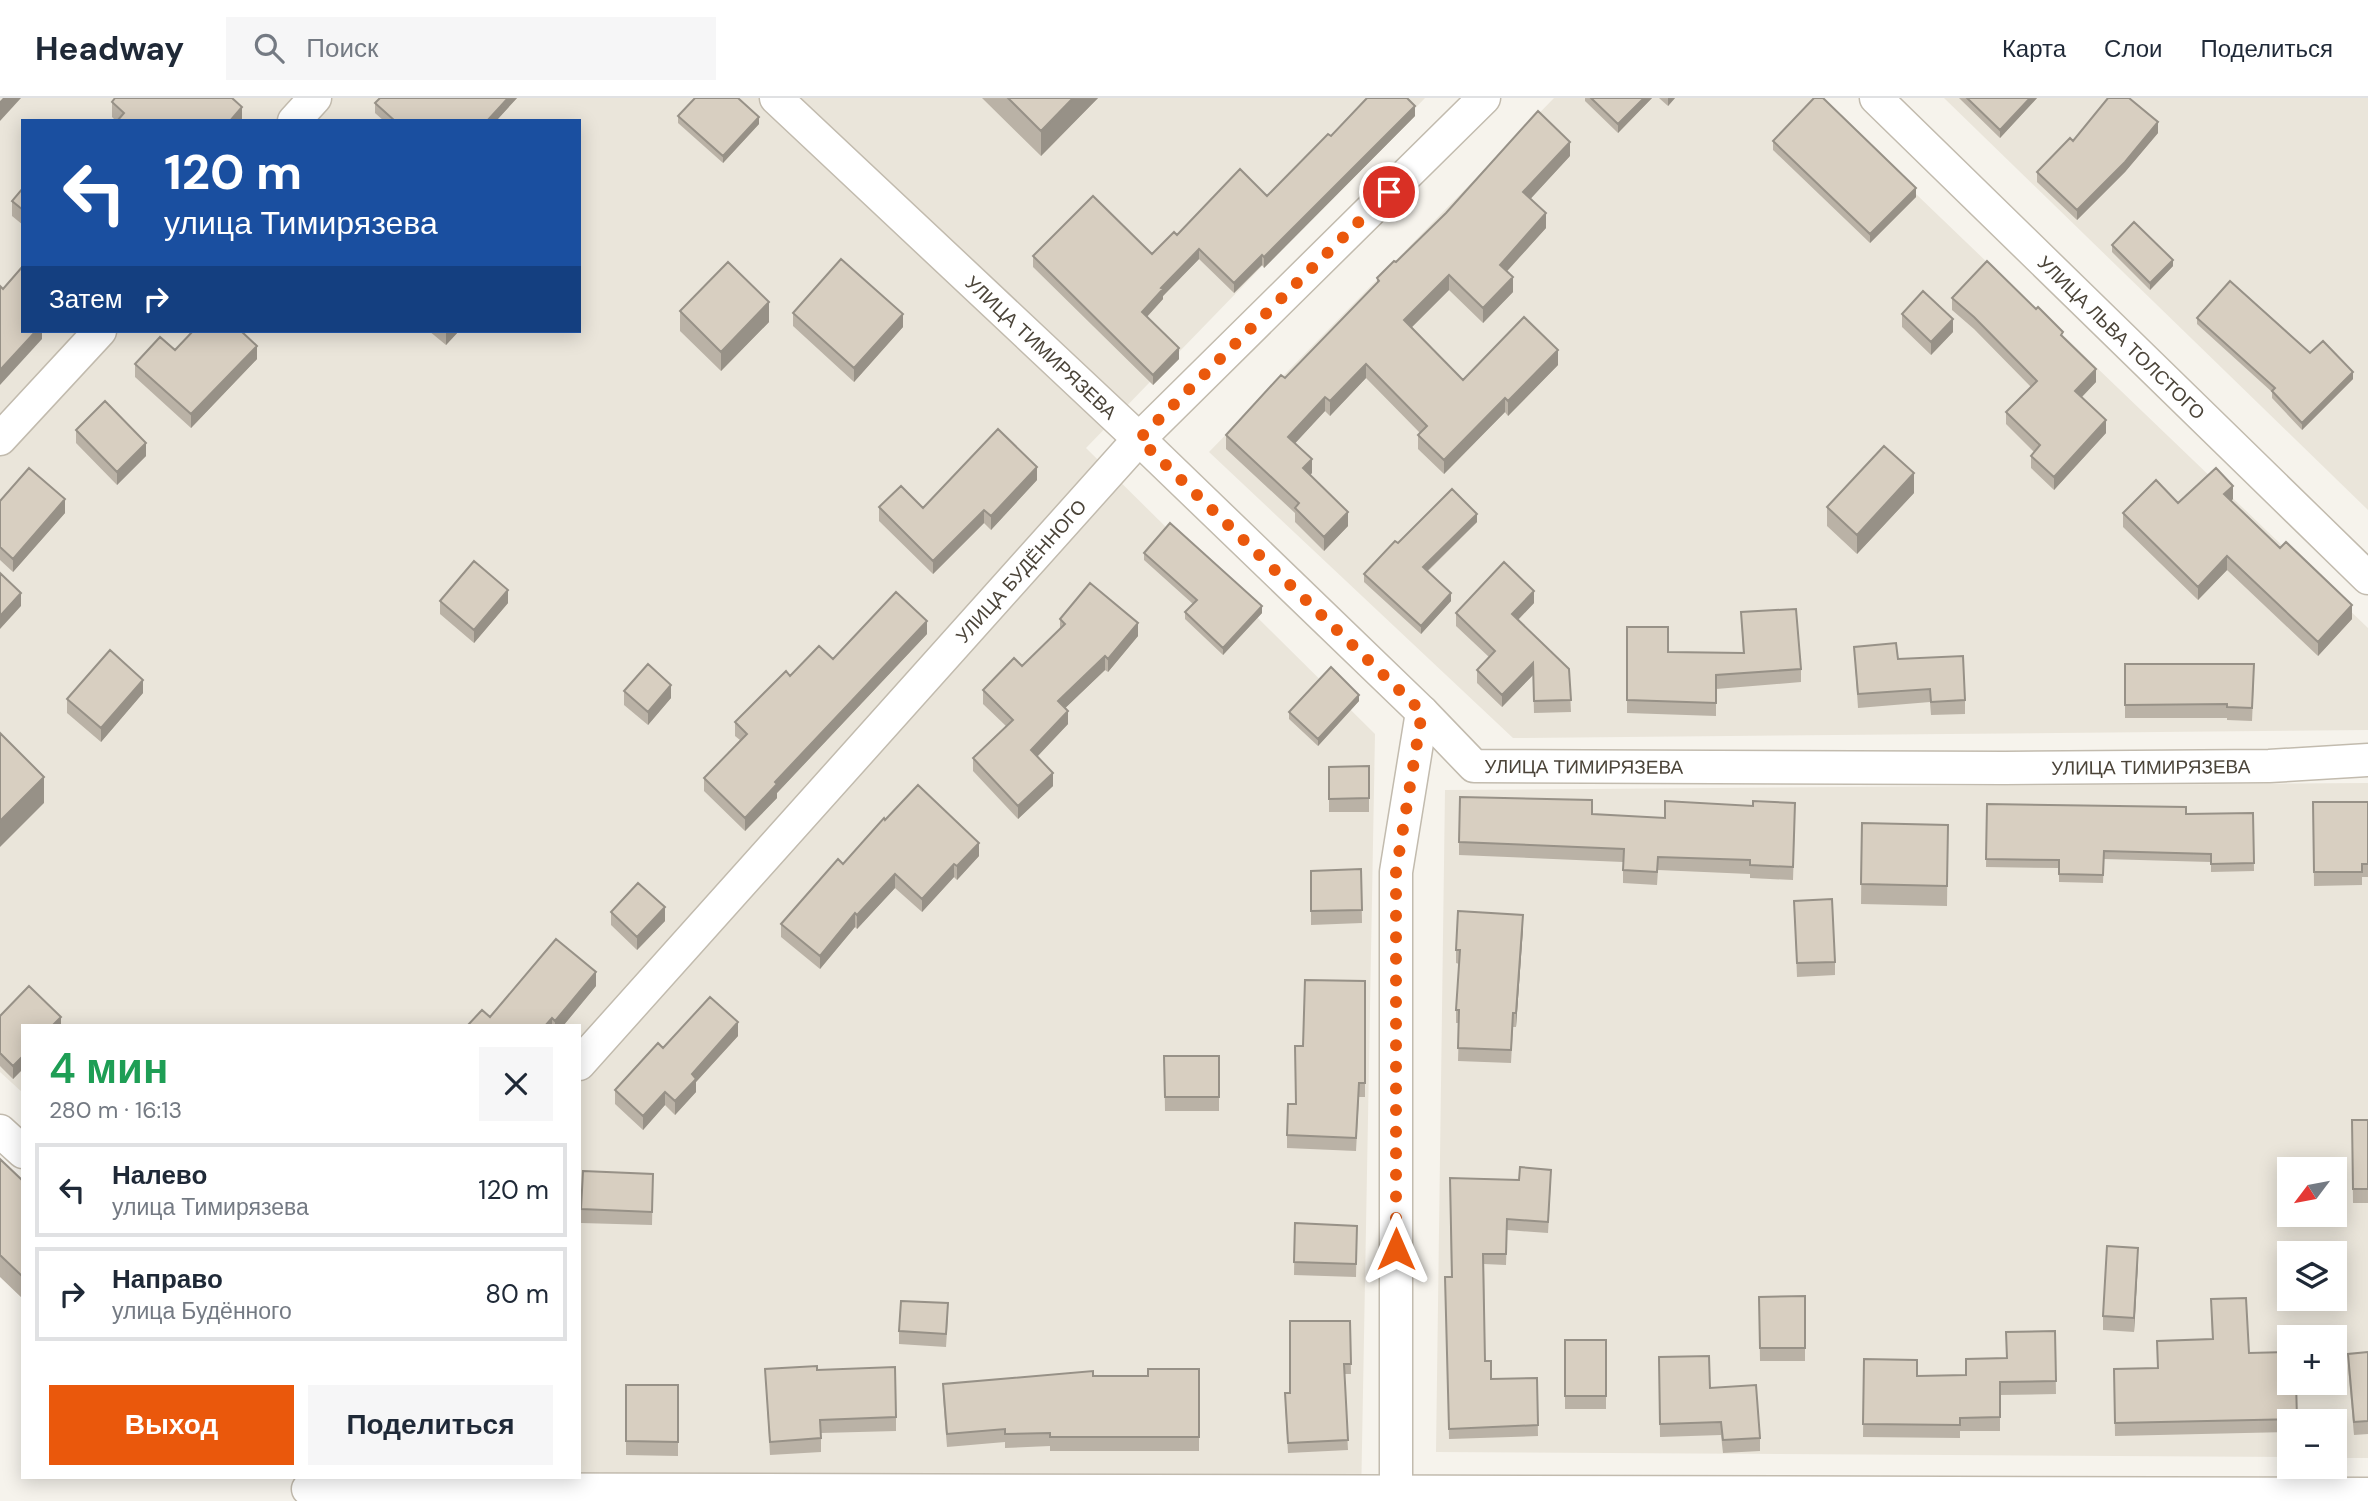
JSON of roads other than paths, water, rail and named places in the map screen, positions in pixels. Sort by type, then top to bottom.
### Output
[{"type":"street","points":[[296,119],[315,98]]},
{"type":"street","name":"УЛИЦА ТИМИРЯЗЕВА","points":[[776,98],[1139,439],[1422,712],[1474,766],[2005,768],[2269,766],[2368,760]]},
{"type":"street","name":"УЛИЦА БУДЁННОГО","points":[[581,1062],[1139,439],[1484,98]]},
{"type":"street","name":"УЛИЦА ЛЬВА ТОЛСТОГО","points":[[1876,98],[2368,578]]},
{"type":"street","points":[[0,439],[98,333]]},
{"type":"street","points":[[1396,1496],[1396,872],[1422,712]]},
{"type":"street","points":[[0,1130],[21,1150]]},
{"type":"street","points":[[308,1489],[1396,1496],[2368,1494]]}]
